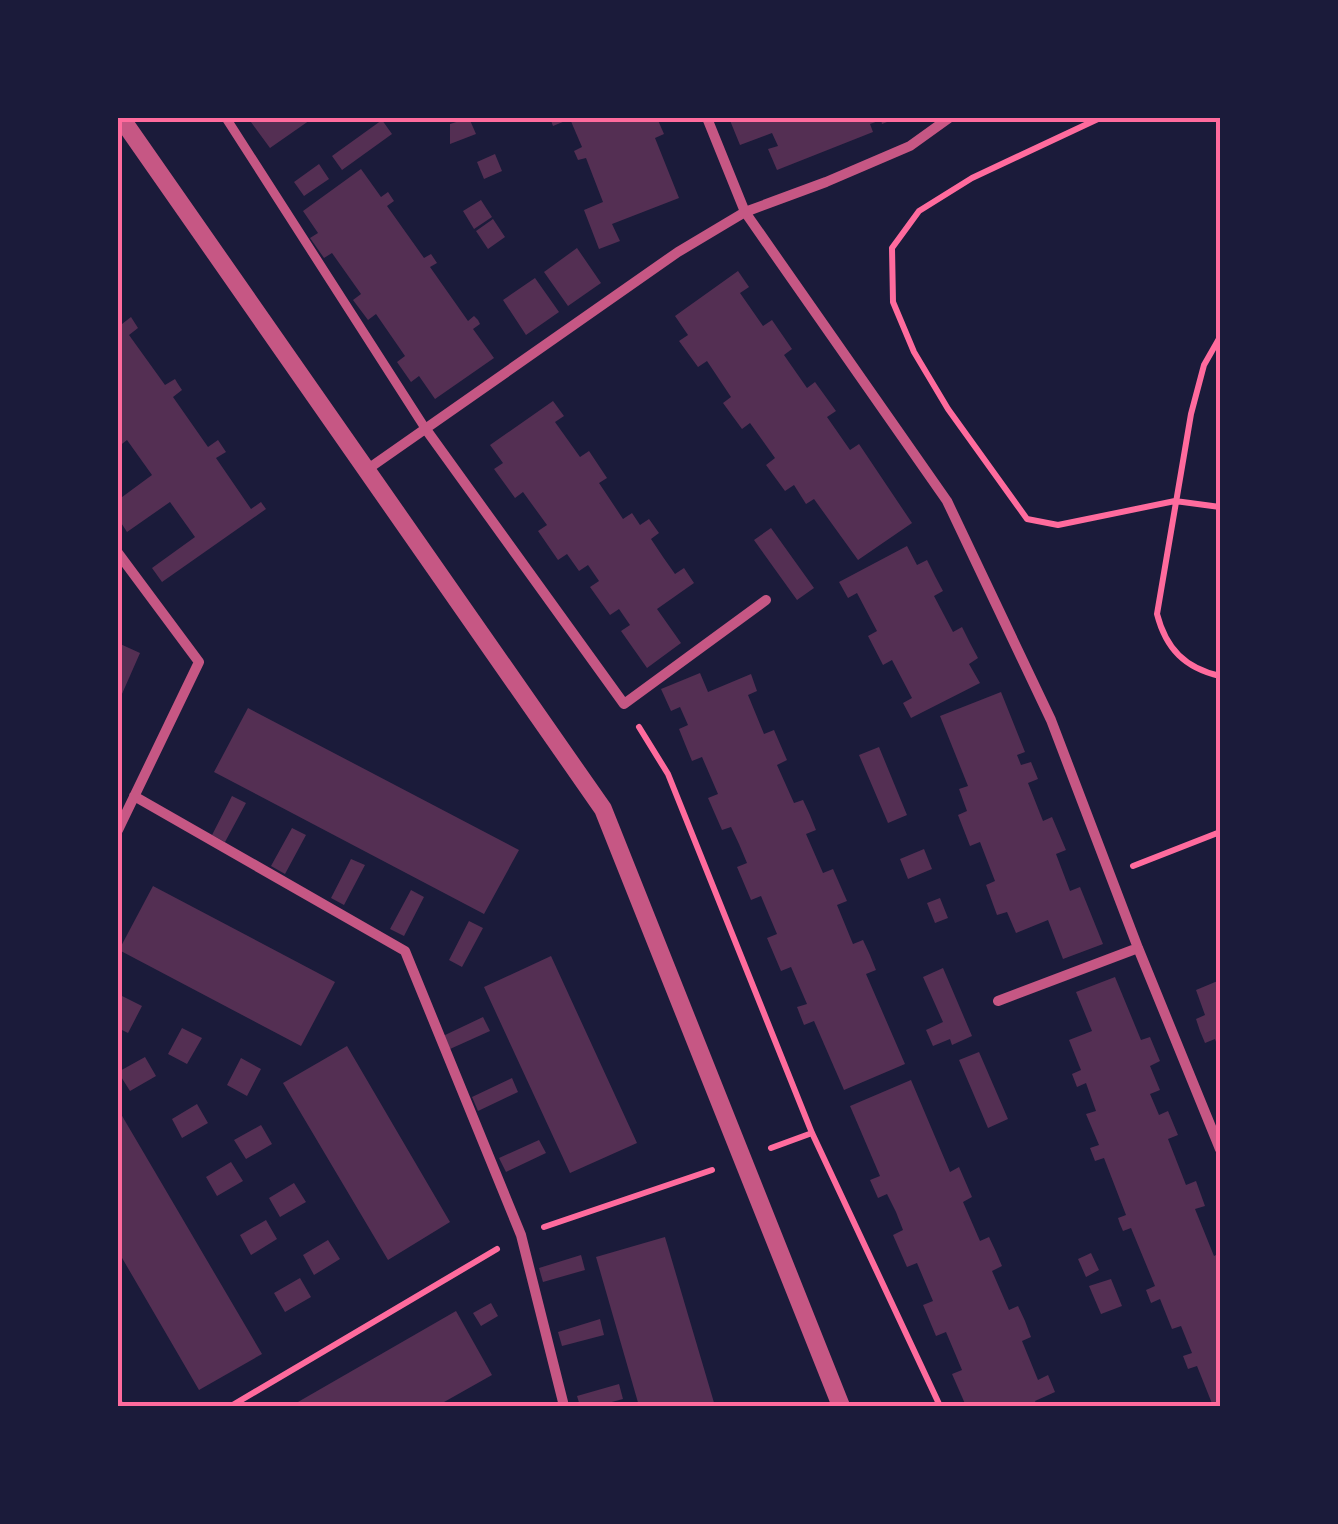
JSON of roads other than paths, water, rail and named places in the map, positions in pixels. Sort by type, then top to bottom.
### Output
[{"type":"street","points":[[121,118],[603,809],[841,1406]]},
{"type":"street","points":[[226,118],[424,428],[624,704],[766,600]]},
{"type":"street","points":[[707,118],[745,212],[947,501],[1051,720],[1220,1149]]},
{"type":"street","points":[[366,471],[678,252],[745,212],[910,146],[949,118]]},
{"type":"street","points":[[118,553],[198,662],[118,830]]},
{"type":"street","points":[[134,796],[405,951],[520,1235],[564,1406]]},
{"type":"street","points":[[998,1001],[1138,948]]}]
